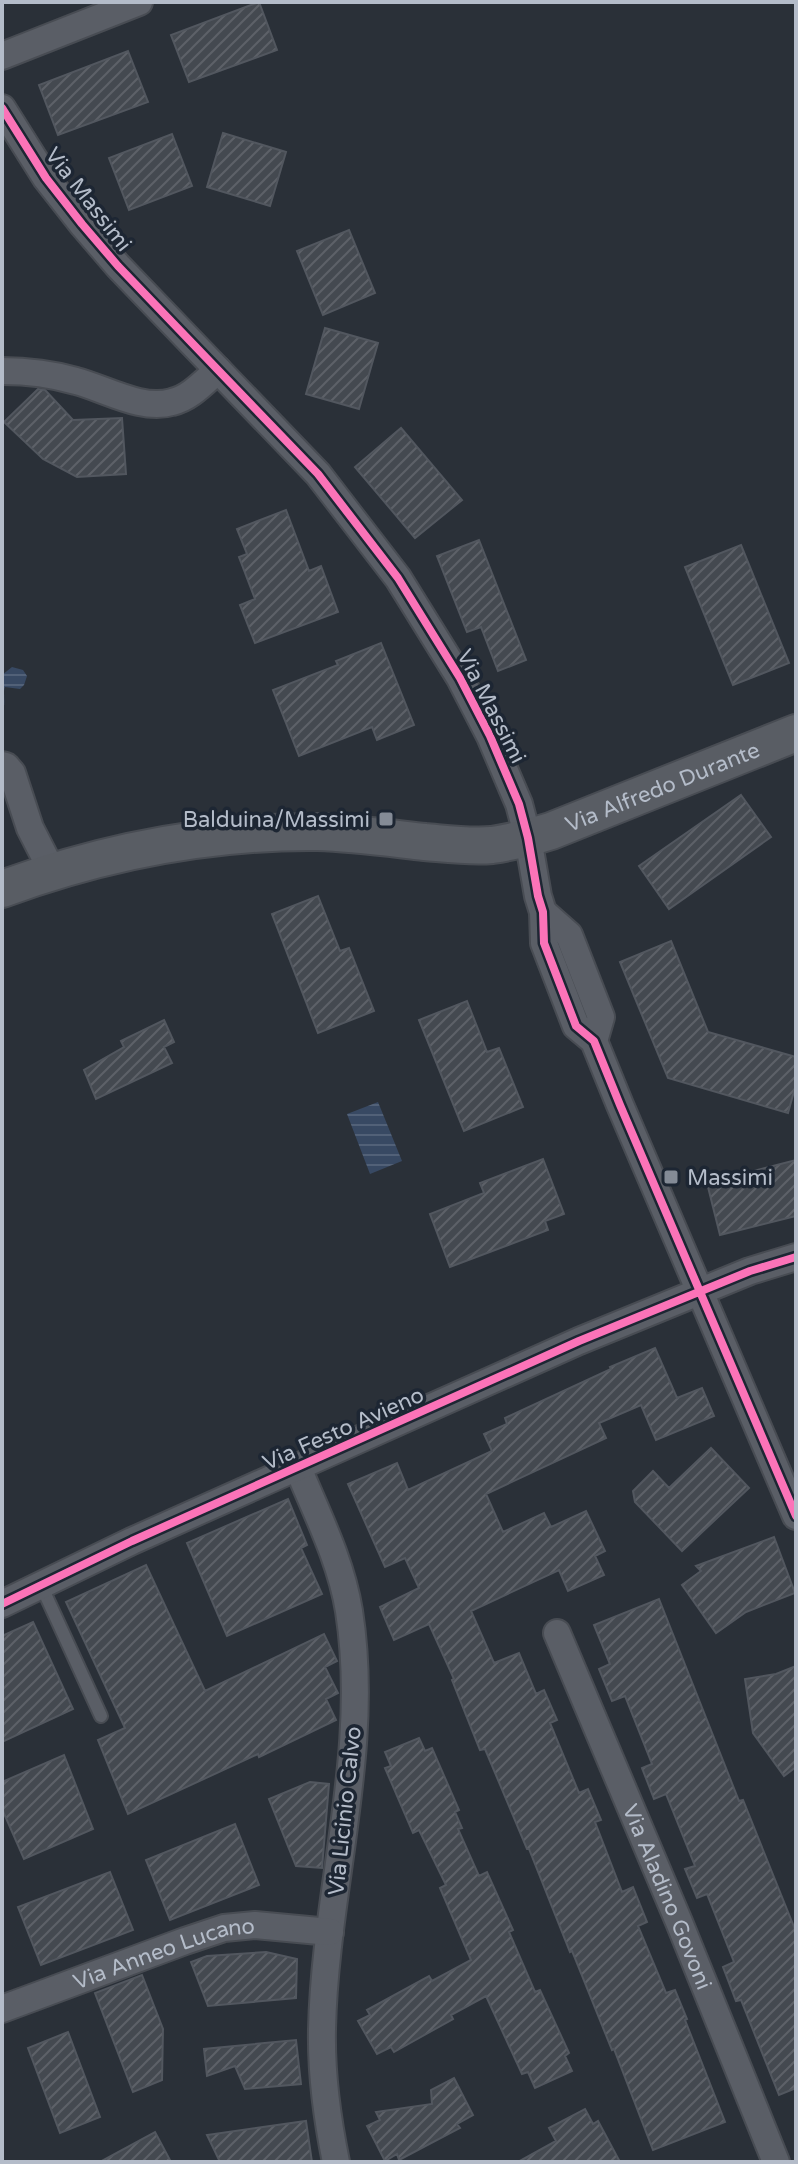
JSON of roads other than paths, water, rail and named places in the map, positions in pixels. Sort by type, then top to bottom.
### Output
[{"type":"street","points":[[2,56],[139,2]]},
{"type":"street","name":"Via Massimi","points":[[2,108],[46,178],[118,266],[318,474],[398,578],[460,678],[510,779],[528,838],[543,912],[544,943],[576,1026],[594,1041],[796,1516]]},
{"type":"street","points":[[2,371],[24,371],[72,380],[157,405],[175,402],[191,394],[218,370]]},
{"type":"street","name":"Via Alfredo Durante","points":[[2,889],[52,871],[121,853],[224,836],[327,833],[463,846],[491,845],[528,838],[796,733]]},
{"type":"street","points":[[2,765],[12,773],[30,828],[52,871]]},
{"type":"street","name":"Via Festo Avieno","points":[[2,1604],[132,1541],[579,1341],[750,1271],[796,1257]]},
{"type":"street","name":"Via Licinio Calvo","points":[[298,1468],[338,1569],[351,1626],[353,1734],[322,2028],[327,2120],[336,2162]]},
{"type":"street","name":"Via Aladino Govoni","points":[[557,1633],[776,2162]]},
{"type":"street","name":"Via Anneo Lucano","points":[[2,2009],[224,1928],[255,1925],[330,1932]]},
{"type":"lane","points":[[41,1585],[101,1716]]},
{"type":"water","points":[[12,667],[23,670],[27,676],[20,689],[5,687],[2,711],[2,675]]},
{"type":"water","points":[[378,1102],[402,1161],[370,1174],[347,1114]]},
{"type":"place","name":"Balduina/Massimi","points":[[386,819]]},
{"type":"place","name":"Massimi","points":[[671,1177]]}]
